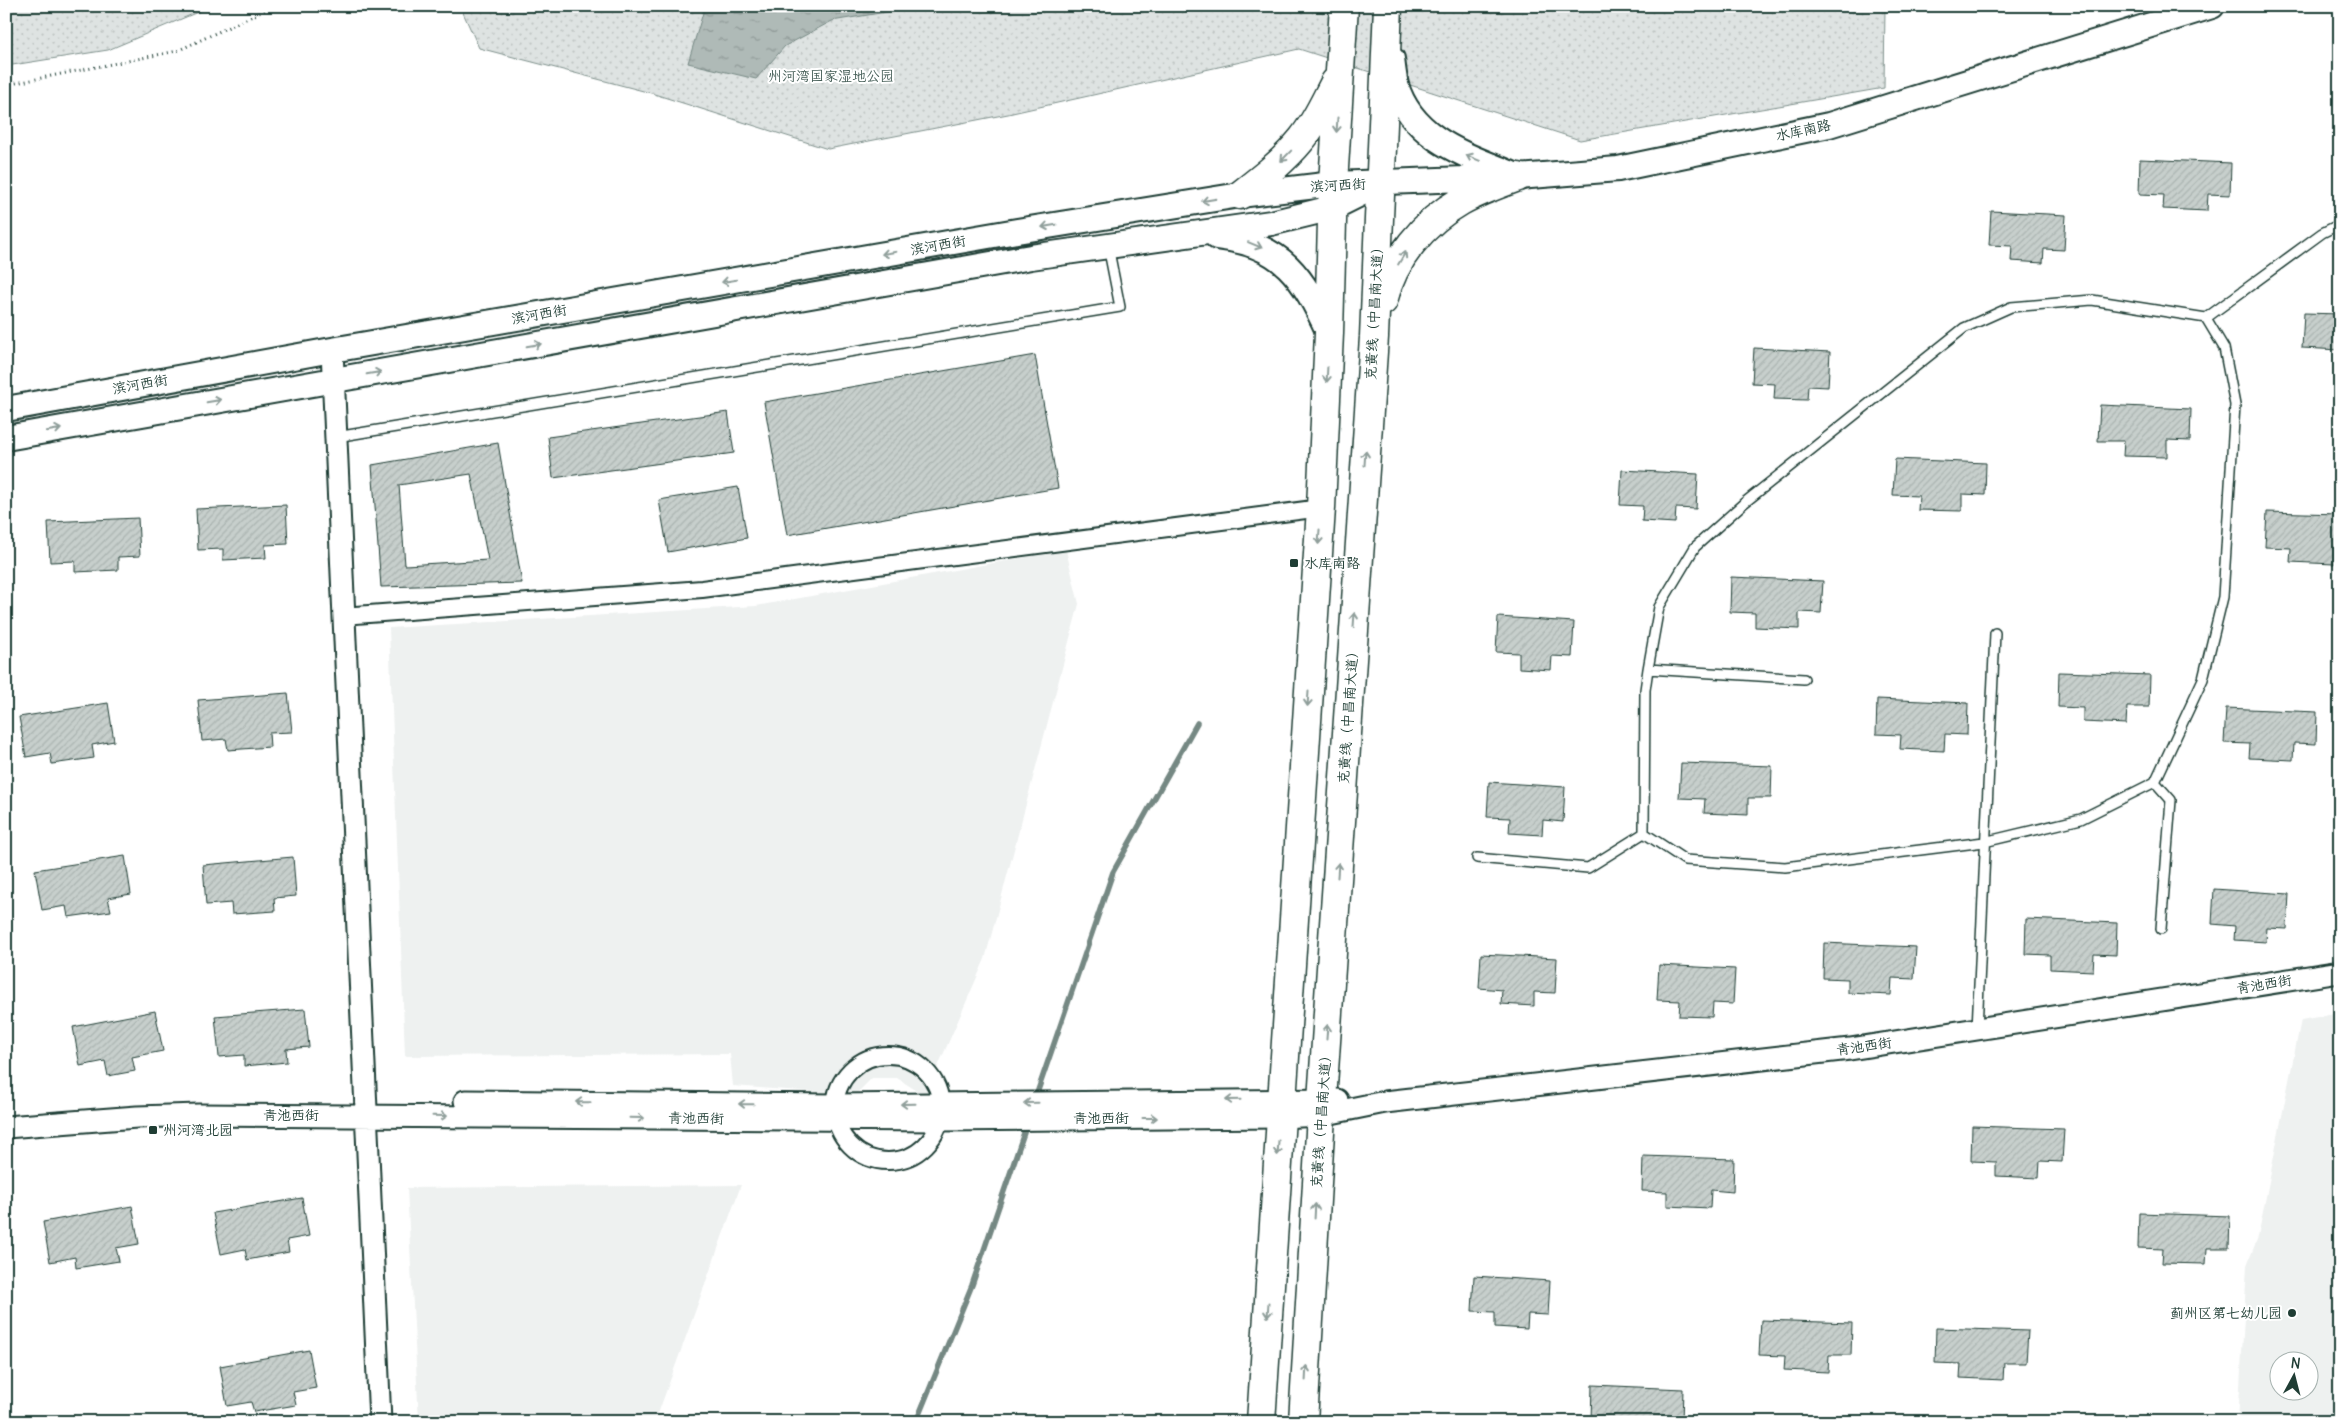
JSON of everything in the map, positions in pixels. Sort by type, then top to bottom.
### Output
[{"type":"highway","points":[[1261,1422],[1320,508],[1329,333],[1333,196],[1344,6]]},
{"type":"highway","name":"克黄线（中昌南大道）","points":[[1303,1422],[1321,1107],[1374,337],[1388,14]]},
{"type":"highway","points":[[1240,195],[1272,170],[1301,140],[1314,122],[1341,72]]},
{"type":"highway","points":[[1374,337],[1384,295],[1394,271],[1408,249],[1426,228],[1461,201],[1518,177]]},
{"type":"main road","name":"水库南路","points":[[1380,184],[1518,177],[1618,169],[1829,125],[2212,6]]},
{"type":"main road","points":[[1388,14],[1396,86],[1406,107],[1417,123],[1434,139],[1454,150],[1518,177]]},
{"type":"main road","name":"滨河西街","points":[[6,438],[1108,245],[1270,223],[1333,196],[1380,184]]},
{"type":"main road","name":"滨河西街","points":[[6,408],[1007,233],[1240,195],[1333,196]]},
{"type":"main road","points":[[1190,234],[1234,239],[1255,244],[1274,254],[1305,287],[1329,333]]},
{"type":"street","points":[[332,350],[342,616],[380,1422]]},
{"type":"street","points":[[342,616],[702,589],[1320,508]]},
{"type":"street","name":"青池西街","points":[[6,1114],[161,1103],[366,1108],[836,1112],[991,1112],[1321,1107],[1385,1102],[1850,1049],[2340,972]]},
{"type":"street","points":[[887,1054],[904,1057],[919,1064],[932,1076],[939,1092],[940,1112],[930,1142],[916,1154],[899,1160],[881,1161],[864,1155],[850,1144],[840,1130],[836,1112],[836,1095],[843,1080],[854,1067],[870,1058],[887,1054]]},
{"type":"street","name":"青池西街","points":[[6,1127],[137,1117],[366,1108]]},
{"type":"lane","points":[[1644,833],[1645,690],[1659,607],[1695,547],[1744,503],[1964,328],[2011,307],[2092,300],[2206,318],[2322,233],[2340,224]]},
{"type":"lane","points":[[336,437],[1120,307],[1108,245]]},
{"type":"lane","points":[[1644,833],[1685,860],[1785,867],[1984,842],[2081,819],[2155,782],[2203,679],[2223,597],[2235,405],[2224,348],[2206,318]]},
{"type":"lane","points":[[1977,1029],[1995,633]]},
{"type":"lane","points":[[1648,669],[1804,679]]},
{"type":"lane","points":[[2155,782],[2171,800],[2161,929]]},
{"type":"lane","points":[[1477,858],[1588,868],[1644,833]]},
{"type":"path","points":[[6,85],[177,51],[274,6]]},
{"type":"shaded area","points":[[1066,550],[1079,604],[985,959],[925,1096],[897,1078],[872,1078],[855,1095],[733,1086],[730,1054],[405,1056],[389,628],[756,606]]},
{"type":"shaded area","points":[[2340,1013],[2340,1422],[2238,1422],[2247,1265],[2258,1237],[2301,1020]]},
{"type":"shaded area","points":[[741,1185],[655,1422],[419,1422],[407,1188]]},
{"type":"green space","points":[[6,6],[212,6],[108,50],[6,66]]},
{"type":"green space","name":"州河湾国家湿地公园","points":[[460,6],[1885,6],[1884,88],[1580,140],[1299,49],[1008,114],[828,149],[651,93],[479,48]]},
{"type":"water","points":[[705,6],[922,6],[832,21],[785,46],[756,79],[688,63]]},
{"type":"building","points":[[2140,159],[2231,163],[2230,195],[2208,194],[2207,211],[2163,209],[2164,195],[2139,194]]},
{"type":"building","points":[[1991,211],[2066,215],[2064,250],[2044,249],[2043,263],[2011,261],[2012,246],[1989,245]]},
{"type":"building","points":[[2304,313],[2340,314],[2340,350],[2302,348]]},
{"type":"building","points":[[1754,348],[1830,352],[1828,387],[1808,386],[1807,400],[1774,399],[1775,384],[1752,383]]},
{"type":"building","points":[[1035,355],[1058,488],[787,535],[764,402]]},
{"type":"building","points":[[2100,405],[2191,409],[2190,441],[2167,440],[2167,457],[2123,456],[2124,441],[2098,441]]},
{"type":"building","points":[[728,412],[734,453],[553,478],[548,437]]},
{"type":"building","points":[[498,443],[522,583],[381,587],[372,465]],"holes":[[[471,474],[488,560],[405,565],[399,485]]]},
{"type":"building","points":[[1895,459],[1986,463],[1985,495],[1962,494],[1962,511],[1918,510],[1919,496],[1893,495]]},
{"type":"building","points":[[1622,470],[1698,474],[1696,509],[1676,508],[1675,523],[1642,521],[1643,506],[1620,505]]},
{"type":"building","points":[[738,487],[747,538],[668,552],[659,500]]},
{"type":"building","points":[[286,505],[288,544],[265,545],[266,558],[223,560],[223,549],[198,550],[196,509]]},
{"type":"building","points":[[2267,512],[2340,514],[2340,547],[2334,547],[2334,564],[2290,562],[2291,548],[2265,547]]},
{"type":"building","points":[[138,518],[140,556],[118,557],[118,570],[75,572],[75,561],[50,562],[48,522]]},
{"type":"building","points":[[1731,577],[1823,581],[1821,613],[1799,612],[1799,629],[1755,627],[1755,613],[1730,612]]},
{"type":"building","points":[[1498,617],[1574,622],[1572,657],[1552,656],[1551,670],[1519,668],[1519,653],[1496,652]]},
{"type":"building","points":[[2059,672],[2150,675],[2149,707],[2127,707],[2126,724],[2083,722],[2083,708],[2058,707]]},
{"type":"building","points":[[288,693],[292,732],[269,733],[270,747],[228,750],[226,739],[202,741],[198,700]]},
{"type":"building","points":[[1877,699],[1968,703],[1967,735],[1945,734],[1944,751],[1900,749],[1901,735],[1876,734]]},
{"type":"building","points":[[108,703],[114,741],[92,745],[94,758],[52,764],[50,753],[26,757],[19,717]]},
{"type":"building","points":[[2226,708],[2317,712],[2316,744],[2294,743],[2293,760],[2249,758],[2250,744],[2224,743]]},
{"type":"building","points":[[1681,763],[1772,766],[1771,798],[1748,798],[1748,815],[1704,813],[1705,799],[1679,798]]},
{"type":"building","points":[[1489,782],[1565,787],[1563,822],[1543,820],[1542,835],[1509,833],[1510,818],[1487,817]]},
{"type":"building","points":[[125,856],[131,894],[108,898],[111,911],[68,917],[66,906],[42,910],[35,870]]},
{"type":"building","points":[[293,857],[296,896],[274,898],[275,911],[232,914],[231,903],[206,905],[203,865]]},
{"type":"building","points":[[2214,889],[2289,894],[2287,929],[2267,928],[2266,942],[2234,940],[2235,926],[2212,924]]},
{"type":"building","points":[[2026,919],[2117,923],[2116,955],[2094,954],[2093,971],[2050,969],[2050,955],[2025,954]]},
{"type":"building","points":[[1824,943],[1916,947],[1914,979],[1892,978],[1891,995],[1848,993],[1848,979],[1823,978]]},
{"type":"building","points":[[1481,954],[1557,958],[1555,993],[1534,992],[1534,1006],[1501,1004],[1502,990],[1479,988]]},
{"type":"building","points":[[1659,965],[1735,969],[1733,1004],[1713,1003],[1712,1017],[1679,1016],[1680,1001],[1657,1000]]},
{"type":"building","points":[[305,1009],[309,1047],[286,1049],[287,1062],[244,1066],[244,1055],[219,1057],[215,1016]]},
{"type":"building","points":[[155,1011],[163,1051],[132,1057],[135,1071],[108,1076],[105,1061],[80,1066],[73,1027]]},
{"type":"building","points":[[1972,1126],[2064,1129],[2062,1162],[2040,1161],[2039,1178],[1996,1176],[1996,1162],[1971,1161]]},
{"type":"building","points":[[1643,1156],[1734,1159],[1733,1192],[1711,1190],[1710,1208],[1667,1206],[1667,1192],[1642,1191]]},
{"type":"building","points":[[302,1198],[309,1236],[287,1240],[289,1252],[247,1260],[245,1249],[221,1254],[213,1213]]},
{"type":"building","points":[[132,1206],[139,1244],[116,1248],[119,1261],[76,1268],[75,1257],[50,1262],[43,1222]]},
{"type":"building","points":[[2139,1213],[2230,1216],[2229,1248],[2207,1248],[2206,1264],[2162,1263],[2163,1249],[2138,1248]]},
{"type":"building","points":[[1474,1276],[1550,1281],[1548,1315],[1528,1314],[1527,1329],[1495,1327],[1495,1312],[1472,1311]]},
{"type":"building","points":[[1761,1320],[1852,1323],[1851,1355],[1829,1355],[1828,1372],[1784,1370],[1785,1356],[1759,1355]]},
{"type":"building","points":[[1936,1328],[2028,1331],[2026,1363],[2004,1363],[2003,1380],[1960,1378],[1961,1364],[1935,1363]]},
{"type":"building","points":[[309,1350],[316,1388],[293,1392],[296,1405],[254,1412],[251,1402],[227,1406],[220,1366]]},
{"type":"building","points":[[1592,1385],[1683,1389],[1682,1421],[1591,1421]]},
{"type":"waterway","points":[[1035,1099],[1113,872],[1197,723]]},
{"type":"waterway","points":[[916,1422],[972,1285],[1027,1124]]},
{"type":"place","name":"水库南路","points":[[1294,563]]},
{"type":"place","name":"州河湾北园","points":[[153,1130]]},
{"type":"place","name":"蓟州区第七幼儿园","points":[[2292,1313]]}]
